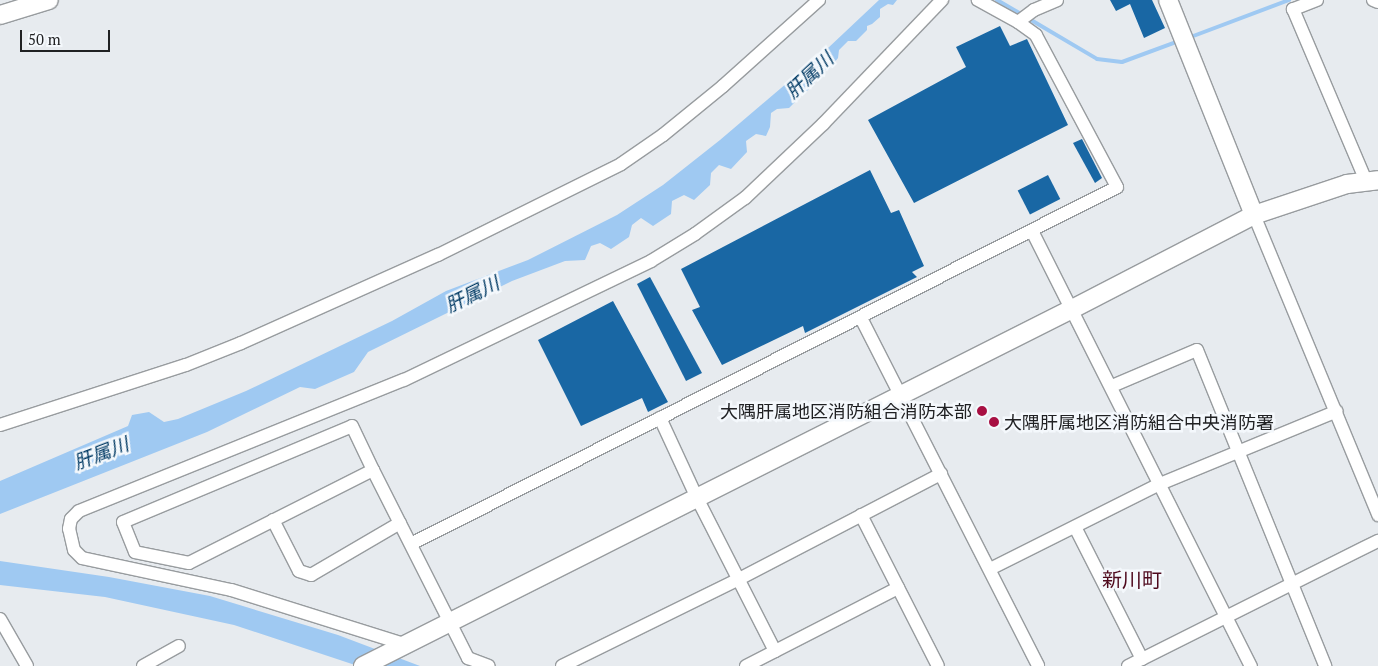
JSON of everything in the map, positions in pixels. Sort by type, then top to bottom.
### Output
[{"type":"street","points":[[0,14],[49,0]]},
{"type":"street","points":[[0,425],[186,365],[242,343],[438,255],[621,164],[663,135],[723,86],[819,0]]},
{"type":"street","points":[[404,646],[230,590],[82,558],[74,550],[68,530],[71,519],[79,512],[404,380],[651,261],[695,234],[746,198],[823,124],[942,0]]},
{"type":"street","points":[[411,544],[1117,187],[1036,35],[1024,18],[978,0]]},
{"type":"street","points":[[1024,18],[1057,0]]},
{"type":"street","points":[[1168,0],[1254,215],[1337,411],[1378,515]]},
{"type":"street","points":[[363,666],[1072,309],[1254,215],[1347,184],[1372,181],[1293,9],[1317,0]]},
{"type":"street","points":[[1373,0],[1378,2]]},
{"type":"street","points":[[1032,231],[1112,386],[1251,666]]},
{"type":"street","points":[[861,318],[1038,666]]},
{"type":"street","points":[[1112,386],[1197,350],[1326,666]]},
{"type":"street","points":[[990,569],[1160,484],[1337,411]]},
{"type":"street","points":[[660,418],[697,498],[775,651]]},
{"type":"street","points":[[373,470],[189,563],[135,552],[122,522],[352,426],[468,658],[490,666]]},
{"type":"street","points":[[562,666],[739,579],[941,474]]},
{"type":"street","points":[[861,515],[898,588],[933,664]]},
{"type":"street","points":[[274,520],[300,571],[311,574],[400,523]]},
{"type":"street","points":[[1075,526],[1142,660]]},
{"type":"street","points":[[1128,666],[1378,541]]},
{"type":"street","points":[[746,666],[898,588]]},
{"type":"street","points":[[0,619],[27,666]]},
{"type":"street","points":[[143,666],[179,646]]},
{"type":"water","name":"肝属川","points":[[879,0],[897,0],[893,5],[888,4],[880,9],[880,17],[867,26],[867,30],[856,41],[848,41],[839,50],[838,58],[829,69],[817,74],[815,82],[807,91],[800,91],[798,94],[799,98],[789,108],[777,109],[771,113],[770,127],[766,136],[756,134],[746,141],[747,152],[731,169],[719,165],[711,173],[710,185],[694,200],[684,195],[672,201],[671,214],[653,226],[641,218],[632,225],[629,237],[611,249],[600,243],[591,246],[585,260],[565,261],[512,281],[368,352],[354,372],[315,389],[300,387],[207,432],[0,514],[0,481],[128,426],[132,415],[149,412],[164,422],[178,419],[246,391],[392,321],[446,291],[528,260],[617,215],[663,185],[720,140],[827,49]]},
{"type":"water","points":[[0,561],[109,577],[210,596],[338,635],[420,666],[358,666],[234,625],[105,597],[0,585]]},
{"type":"building","points":[[1110,0],[1152,0],[1165,28],[1144,38],[1130,4],[1116,11]]},
{"type":"building","points":[[1000,26],[1010,46],[1027,39],[1068,125],[914,203],[868,120],[966,67],[956,47]]},
{"type":"building","points":[[1082,139],[1102,178],[1095,183],[1073,143]]},
{"type":"building","points":[[870,170],[891,213],[899,210],[924,266],[912,272],[917,277],[805,333],[803,326],[722,365],[692,310],[700,307],[681,269]]},
{"type":"building","points":[[1048,175],[1060,199],[1030,214],[1018,190]]},
{"type":"building","points":[[650,277],[702,373],[686,381],[637,284]]},
{"type":"building","points":[[613,301],[668,402],[648,412],[642,398],[581,426],[538,340]]},
{"type":"waterway","points":[[997,0],[1097,59],[1122,62],[1179,41]]},
{"type":"waterway","points":[[1188,38],[1289,0]]},
{"type":"place","name":"大隅肝属地区消防組合消防本部","points":[[982,411]]},
{"type":"place","name":"大隅肝属地区消防組合中央消防署","points":[[994,422]]},
{"type":"district","name":"新川町","points":[[1132,579]]}]
